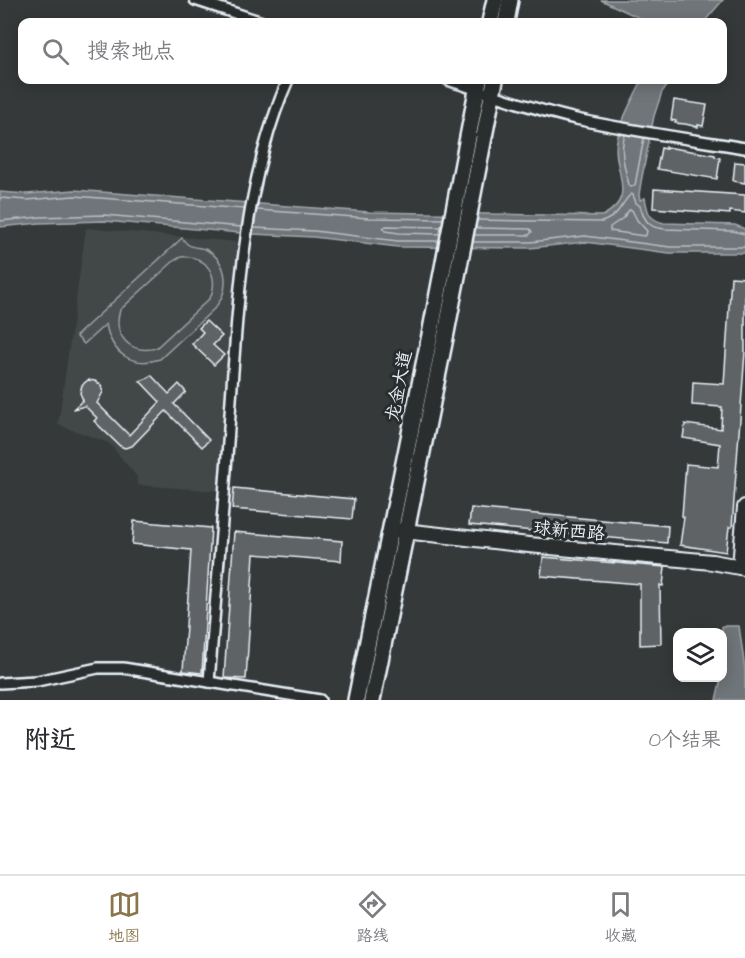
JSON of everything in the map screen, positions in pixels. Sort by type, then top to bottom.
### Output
[{"type":"main road","points":[[491,18],[495,0]]},
{"type":"main road","points":[[507,18],[510,0]]},
{"type":"main road","name":"龙金大道","points":[[356,700],[398,531],[486,86]]},
{"type":"main road","name":"龙金大道","points":[[372,700],[398,531]]},
{"type":"street","points":[[195,0],[250,18]]},
{"type":"street","points":[[209,682],[235,346],[246,238],[265,146],[272,120],[286,84]]},
{"type":"street","points":[[486,86],[575,118],[745,148]]},
{"type":"street","points":[[743,568],[745,507]]},
{"type":"street","name":"球新西路","points":[[398,531],[529,546],[712,562],[743,568]]},
{"type":"street","points":[[0,683],[37,681],[99,668],[123,668],[320,700]]},
{"type":"shaded area","points":[[86,228],[238,242],[218,491],[137,485],[137,477],[109,443],[58,425]]},
{"type":"shaded area","points":[[182,238],[191,246],[207,250],[220,262],[225,285],[220,301],[160,359],[140,361],[124,356],[112,343],[106,324],[84,344],[76,336]],"holes":[[[190,257],[204,263],[212,274],[213,290],[210,298],[156,348],[138,349],[131,346],[121,335],[118,319],[120,310],[175,260]]]},
{"type":"water","points":[[601,0],[723,0],[707,18],[639,18]]},
{"type":"water","points":[[640,84],[668,84],[662,92],[654,116],[641,182],[640,200],[645,198],[650,215],[655,220],[664,223],[735,225],[745,229],[745,253],[669,253],[585,242],[530,248],[398,247],[313,237],[104,221],[0,227],[0,192],[27,194],[74,190],[369,212],[602,216],[613,209],[620,200],[622,192],[616,151],[624,117]]},
{"type":"water","points":[[722,626],[739,626],[745,669],[745,700],[716,700],[720,682],[727,682],[727,628],[722,628]]},
{"type":"building","points":[[674,100],[707,105],[703,126],[675,123],[676,121],[671,120]]},
{"type":"building","points":[[666,147],[715,155],[720,158],[717,179],[657,169],[661,148],[666,149]]},
{"type":"building","points":[[735,162],[745,163],[745,183],[733,181]]},
{"type":"building","points":[[654,189],[745,195],[745,213],[730,211],[730,214],[653,208]]},
{"type":"building","points":[[731,277],[745,278],[745,352],[732,527],[729,527],[726,552],[680,545],[684,517],[682,516],[686,464],[718,467],[720,444],[683,438],[685,424],[721,429],[722,407],[692,405],[693,382],[724,384]]},
{"type":"building","points":[[206,321],[222,336],[213,345],[224,355],[214,365],[192,344],[203,332],[199,328]]},
{"type":"building","points":[[151,375],[169,394],[179,384],[186,392],[174,404],[209,440],[202,447],[166,411],[132,446],[125,448],[94,421],[97,418],[85,406],[73,409],[83,400],[80,393],[82,385],[88,380],[95,381],[101,385],[103,392],[97,403],[129,435],[160,402],[140,381]]},
{"type":"building","points":[[234,488],[354,499],[352,519],[232,509]]},
{"type":"building","points":[[471,508],[668,526],[667,543],[469,525]]},
{"type":"building","points":[[134,521],[211,528],[202,673],[183,671],[191,550],[132,544]]},
{"type":"building","points":[[234,532],[342,541],[341,561],[254,554],[246,679],[224,678]]},
{"type":"building","points":[[543,557],[665,567],[663,586],[660,585],[661,644],[640,645],[640,584],[541,576]]}]
